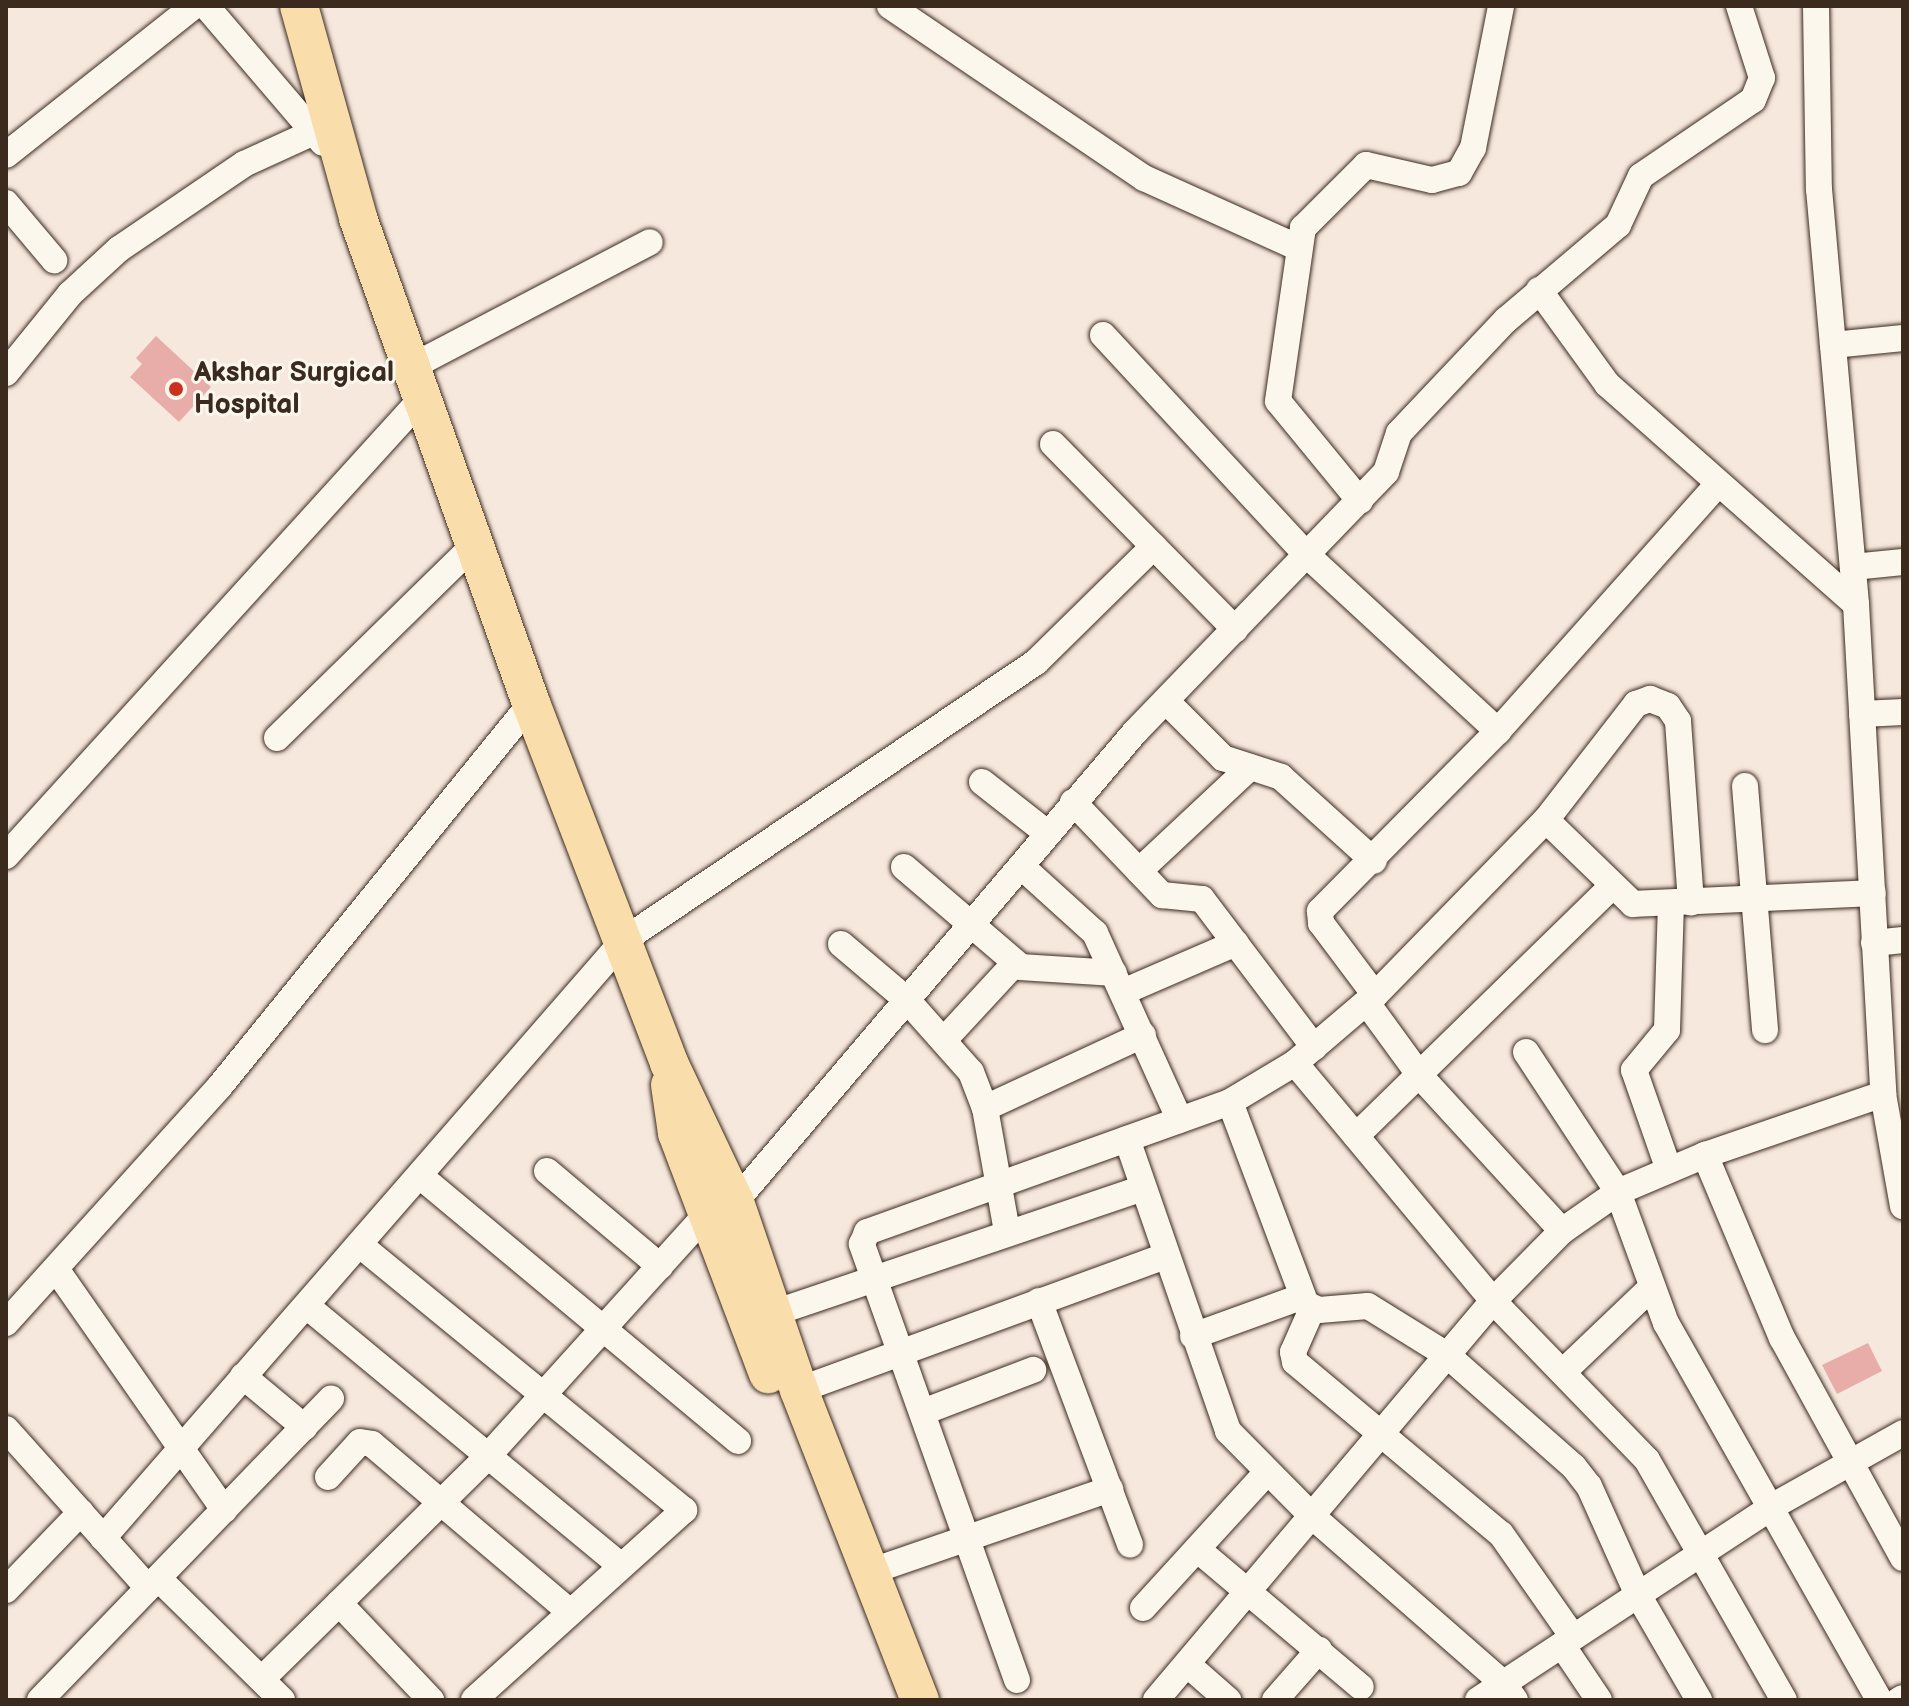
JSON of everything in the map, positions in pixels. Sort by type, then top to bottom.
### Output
[{"type":"highway","points":[[299,6],[345,168],[475,544],[531,703],[669,1063],[673,1118],[774,1313],[799,1390],[920,1700]]},
{"type":"highway","points":[[721,1208],[895,1700]]},
{"type":"street","points":[[6,155],[194,6]]},
{"type":"street","points":[[206,6],[345,168]]},
{"type":"street","points":[[890,6],[1144,178],[1299,248]]},
{"type":"street","points":[[1360,501],[1278,401],[1305,223],[1366,165],[1432,180],[1459,173],[1473,148],[1501,6]]},
{"type":"street","points":[[262,1679],[488,1456],[660,1266],[721,1208],[907,1000],[1073,802],[1360,501],[1389,467],[1399,433],[1539,290],[1622,221],[1641,176],[1753,100],[1762,78],[1739,6]]},
{"type":"street","points":[[1816,6],[1819,189],[1856,604],[1874,943],[1891,1024],[1883,1094],[1903,1206]]},
{"type":"street","points":[[6,373],[70,294],[119,249],[244,164],[314,132]]},
{"type":"street","points":[[6,203],[54,260]]},
{"type":"street","points":[[6,856],[418,381],[650,242]]},
{"type":"street","points":[[1539,290],[1607,384],[1856,604]]},
{"type":"street","points":[[1103,335],[1307,555],[1498,731]]},
{"type":"street","points":[[1833,345],[1903,338]]},
{"type":"street","points":[[1053,444],[1235,629]]},
{"type":"street","points":[[1562,1231],[1421,1077],[1319,916],[1324,906],[1374,861],[1498,731],[1718,484]]},
{"type":"street","points":[[277,738],[475,544]]},
{"type":"street","points":[[103,1538],[243,1376],[308,1307],[624,940],[1036,662],[1154,546]]},
{"type":"street","points":[[1853,567],[1903,562]]},
{"type":"street","points":[[1166,701],[1223,758],[1281,777],[1374,861]]},
{"type":"street","points":[[1017,1680],[968,1535],[862,1244],[867,1232],[1230,1102],[1304,1055],[1371,999],[1546,820],[1636,704],[1661,701],[1678,721],[1681,904],[1667,1030],[1634,1070],[1669,1170]]},
{"type":"street","points":[[6,1323],[220,1086],[531,703]]},
{"type":"street","points":[[1862,714],[1903,712]]},
{"type":"street","points":[[1139,871],[1250,767]]},
{"type":"street","points":[[982,782],[1047,833]]},
{"type":"street","points":[[1745,786],[1765,1030]]},
{"type":"street","points":[[1073,802],[1166,897],[1202,899],[1236,943],[1356,1136],[1493,1301],[1647,1460],[1702,1551],[1784,1700]]},
{"type":"street","points":[[6,826],[47,811]]},
{"type":"street","points":[[1546,820],[1633,904],[1754,901],[1873,893]]},
{"type":"street","points":[[1021,866],[1088,922],[1119,983],[1180,1120]]},
{"type":"street","points":[[904,867],[1015,963],[1028,969],[1119,983],[1236,943]]},
{"type":"street","points":[[1356,1136],[1421,1077],[1612,886]]},
{"type":"street","points":[[1874,943],[1903,940]]},
{"type":"street","points":[[841,944],[907,1000],[971,1072],[985,1108],[996,1186],[1007,1232]]},
{"type":"street","points":[[944,1040],[1015,963]]},
{"type":"street","points":[[985,1108],[1143,1035]]},
{"type":"street","points":[[1526,1052],[1618,1192],[1651,1288],[1879,1700]]},
{"type":"street","points":[[1156,1700],[1493,1301],[1562,1231],[1618,1192],[1669,1170],[1883,1094]]},
{"type":"street","points":[[1230,1102],[1307,1303],[1293,1352],[1295,1362],[1512,1545],[1599,1700]]},
{"type":"street","points":[[1127,1139],[1228,1431],[1312,1516],[1509,1691]]},
{"type":"street","points":[[1705,1155],[1782,1338],[1903,1558]]},
{"type":"street","points":[[547,1171],[660,1266]]},
{"type":"street","points":[[420,1176],[602,1331],[738,1441]]},
{"type":"street","points":[[774,1313],[1143,1188]]},
{"type":"street","points":[[360,1245],[684,1510],[474,1700]]},
{"type":"street","points":[[799,1390],[1165,1256]]},
{"type":"street","points":[[56,1269],[224,1510]]},
{"type":"street","points":[[1564,1371],[1651,1288]]},
{"type":"street","points":[[1039,1301],[1130,1545]]},
{"type":"street","points":[[1193,1336],[1307,1303],[1362,1304],[1447,1355],[1583,1476],[1637,1593],[1699,1700]]},
{"type":"street","points":[[308,1307],[621,1566]]},
{"type":"street","points":[[923,1412],[1033,1370]]},
{"type":"street","points":[[243,1376],[304,1427]]},
{"type":"street","points":[[40,1700],[331,1399]]},
{"type":"street","points":[[6,1429],[103,1538],[262,1679],[281,1700]]},
{"type":"street","points":[[1478,1700],[1509,1691],[1568,1641],[1637,1593],[1773,1506],[1903,1433]]},
{"type":"street","points":[[328,1477],[365,1441],[569,1611]]},
{"type":"street","points":[[1143,1608],[1267,1472]]},
{"type":"street","points":[[872,1571],[968,1535],[1110,1489]]},
{"type":"street","points":[[10,1577],[81,1512]]},
{"type":"street","points":[[1197,1549],[1361,1687]]},
{"type":"street","points":[[339,1603],[431,1700]]},
{"type":"street","points":[[1275,1700],[1319,1650]]},
{"type":"street","points":[[1187,1664],[1228,1700]]},
{"type":"building","points":[[156,336],[211,387],[179,422],[130,377],[142,364],[136,358]]},
{"type":"building","points":[[1868,1343],[1882,1371],[1837,1394],[1822,1365]]},
{"type":"place","name":"Akshar Surgical Hospital","points":[[176,389]]}]
